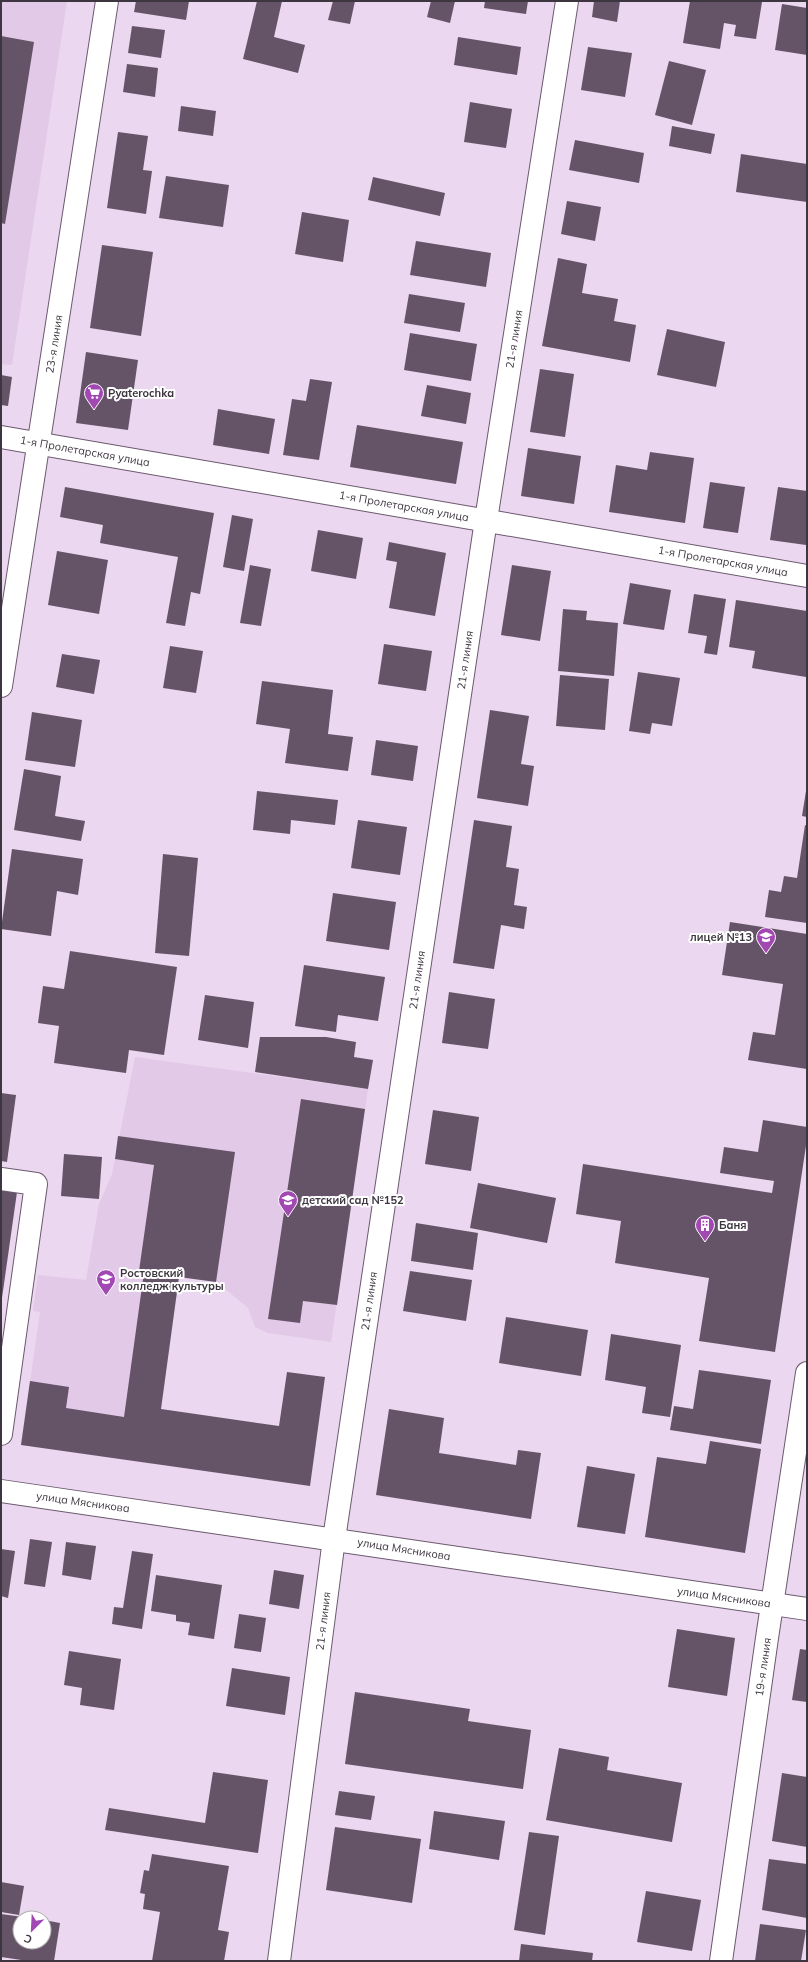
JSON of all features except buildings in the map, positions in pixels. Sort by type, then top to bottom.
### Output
[{"type":"street","name":"23-я линия","points":[[1,686],[107,1]]},
{"type":"street","name":"21-я линия","points":[[278,1961],[334,1539],[486,520],[567,1]]},
{"type":"street","name":"1-я Пролетарская улица","points":[[1,437],[807,576]]},
{"type":"street","points":[[1,1179],[36,1184],[1,1434]]},
{"type":"street","name":"19-я линия","points":[[721,1961],[807,1373]]},
{"type":"street","name":"улица Мясникова","points":[[1,1490],[807,1609]]},
{"type":"shaded area","points":[[1,1],[67,1],[12,365],[1,364]]},
{"type":"shaded area","points":[[135,1057],[368,1089],[331,1342],[268,1333],[255,1327],[248,1308],[217,1282],[179,1277],[153,1464],[21,1445],[40,1312],[33,1311],[38,1275],[86,1280],[99,1204],[112,1174]]},
{"type":"place","name":"Pyaterochka","points":[[94,410]]},
{"type":"place","name":"лицей №13","points":[[766,954]]},
{"type":"place","name":"детский сад №152","points":[[288,1217]]},
{"type":"place","name":"Баня","points":[[705,1242]]},
{"type":"place","name":"Ростовский колледж культуры","points":[[106,1296]]}]
